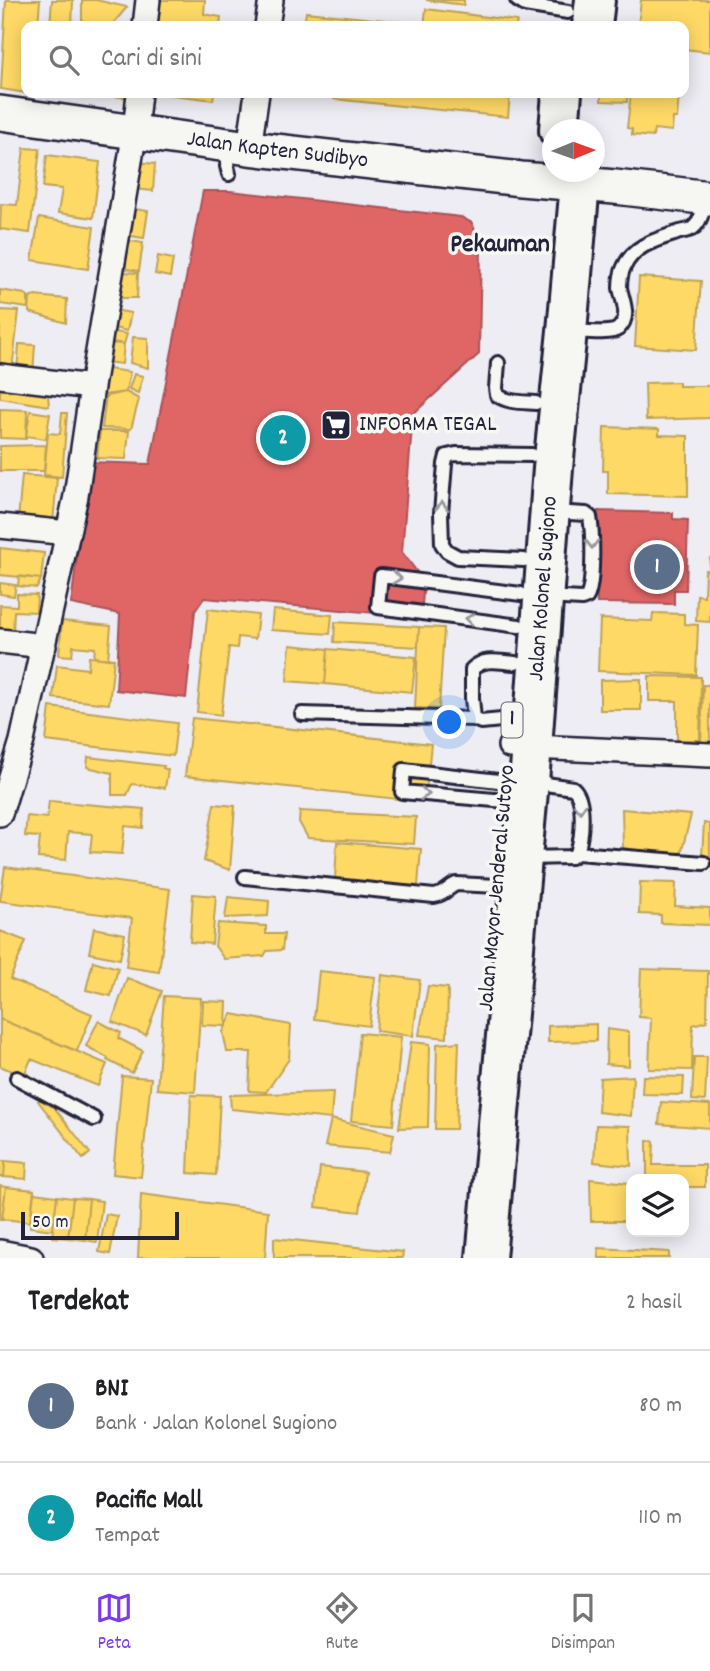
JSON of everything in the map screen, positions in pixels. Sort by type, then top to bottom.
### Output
[{"type":"highway","points":[[560,119],[562,98]]},
{"type":"highway","points":[[585,119],[586,98]]},
{"type":"highway","name":"Jalan Mayor Jenderal Sutoyo","points":[[463,1258],[480,1091],[510,872],[516,763],[515,663],[527,594],[532,455],[567,182]]},
{"type":"highway","name":"Jalan Kolonel Sugiono","points":[[516,763],[527,594],[550,511],[567,331],[568,182]]},
{"type":"highway","name":"1","points":[[485,1258],[510,872]]},
{"type":"main road","name":"Jalan Kapten Sudibyo","points":[[0,113],[135,131],[236,156],[542,175]]},
{"type":"main road","name":"Jalan Kapten Sudibyo","points":[[601,182],[708,198]]},
{"type":"street","points":[[146,21],[148,0]]},
{"type":"street","points":[[268,21],[271,0]]},
{"type":"street","points":[[0,814],[22,741],[76,496],[138,98]]},
{"type":"street","points":[[236,156],[255,98]]},
{"type":"street","points":[[0,376],[92,387]]},
{"type":"street","points":[[0,526],[68,533]]},
{"type":"street","points":[[0,641],[44,646]]},
{"type":"street","points":[[516,763],[710,755]]},
{"type":"street","points":[[0,1252],[31,1258]]},
{"type":"lane","points":[[517,0],[525,5],[578,13]]},
{"type":"lane","points":[[567,331],[613,332],[619,328],[625,316],[620,285],[623,269],[630,256],[651,242],[693,228],[708,198]]},
{"type":"lane","points":[[498,363],[498,395],[509,401],[537,403]]},
{"type":"lane","points":[[527,594],[447,551],[442,544],[441,513],[444,464],[447,456],[532,455]]},
{"type":"lane","points":[[381,576],[527,594],[378,607],[381,576]]},
{"type":"lane","points":[[474,719],[471,698],[472,669],[480,662],[515,663]]},
{"type":"lane","points":[[302,714],[474,719],[481,722],[516,763],[578,792],[581,814],[577,853]]},
{"type":"lane","points":[[516,763],[402,792],[404,770],[516,763]]},
{"type":"lane","points":[[245,877],[434,897],[442,895],[456,884],[571,857],[577,853],[705,863]]},
{"type":"lane","points":[[17,1078],[94,1119]]},
{"type":"building: Hunian","points":[[6,0],[40,0],[38,21],[21,21],[21,92],[1,89]]},
{"type":"building: Hunian","points":[[52,0],[73,0],[72,21],[50,21]]},
{"type":"building: Hunian","points":[[82,0],[96,0],[127,7],[115,21],[82,21]]},
{"type":"building: Hunian","points":[[159,0],[205,0],[204,14],[221,17],[221,21],[156,21]]},
{"type":"building: Hunian","points":[[426,0],[464,0],[464,5]]},
{"type":"building: Hunian","points":[[641,0],[710,0],[710,52],[689,50],[689,21],[639,21]]},
{"type":"building: Hunian","points":[[426,9],[517,21],[425,21]]},
{"type":"building: Hunian","points":[[306,12],[394,21],[305,21]]},
{"type":"building: Hunian","points":[[334,98],[510,98],[508,117]]},
{"type":"building: Hunian","points":[[601,98],[627,98],[627,102],[601,101]]},
{"type":"building: Hunian","points":[[630,98],[679,98],[677,118],[673,118],[672,131],[654,129],[653,137],[632,135],[632,129],[627,128]]},
{"type":"building: Hunian","points":[[24,148],[40,149],[30,233],[0,229],[1,204],[17,205]]},
{"type":"building: Hunian","points":[[47,155],[100,162],[93,218],[58,213],[62,189],[43,187]]},
{"type":"building: Hunian","points":[[137,162],[155,164],[153,191],[134,189]]},
{"type":"building: Hunian","points":[[128,208],[148,211],[144,238],[124,235]]},
{"type":"building: Hunian","points":[[39,218],[94,227],[88,269],[32,260]]},
{"type":"building: Hunian","points":[[125,240],[143,243],[139,271],[121,268]]},
{"type":"building: Hunian","points":[[158,256],[173,259],[170,277],[155,274]]},
{"type":"building: Hunian","points":[[122,272],[138,273],[137,298],[121,298]]},
{"type":"building: Hunian","points":[[639,277],[701,281],[696,350],[635,346]]},
{"type":"building: Hunian","points":[[0,290],[25,294],[28,296],[28,308],[0,304]]},
{"type":"building: Hunian","points":[[34,296],[67,299],[66,323],[29,312],[30,298]]},
{"type":"building: Hunian","points":[[0,310],[19,311],[12,370],[0,369]]},
{"type":"building: Hunian","points":[[114,310],[131,313],[127,331],[110,327]]},
{"type":"building: Hunian","points":[[109,331],[127,334],[124,344],[106,341]]},
{"type":"building: Hunian","points":[[133,337],[148,338],[148,368],[130,363]]},
{"type":"building: Hunian","points":[[107,343],[124,344],[122,364],[105,362]]},
{"type":"building: Hunian","points":[[19,344],[35,345],[33,374],[17,373]]},
{"type":"building: Hunian","points":[[101,368],[130,372],[126,392],[104,395],[96,393]]},
{"type":"building: Hunian","points":[[134,374],[143,376],[138,393],[129,389]]},
{"type":"building: Hunian","points":[[679,382],[679,386],[710,386],[710,418],[646,420],[645,383]]},
{"type":"building: Hunian","points":[[47,384],[49,406],[0,398],[0,386]]},
{"type":"building: Hunian","points":[[126,392],[139,399],[131,429],[102,428],[106,396]]},
{"type":"building: Hunian","points":[[0,409],[27,410],[26,439],[0,438]]},
{"type":"building: Hunian","points":[[30,411],[50,414],[46,439],[26,436]]},
{"type":"building: Hunian","points":[[62,413],[67,413],[62,477],[44,475],[48,433],[60,434]]},
{"type":"building: Hunian","points":[[604,427],[659,429],[659,435],[688,436],[688,496],[608,494],[608,471],[603,471]]},
{"type":"building: Hunian","points":[[100,431],[129,431],[126,459],[97,458]]},
{"type":"building: Hunian","points":[[46,445],[44,471],[0,471],[0,446]]},
{"type":"building: Hunian","points":[[22,475],[57,478],[53,523],[18,520]]},
{"type":"building: Hunian","points":[[0,548],[44,553],[41,579],[0,575]]},
{"type":"building: Hunian","points":[[710,557],[710,622],[696,621],[697,595],[704,596],[705,570],[709,571]]},
{"type":"building: Hunian","points":[[19,576],[41,579],[37,588],[18,586]]},
{"type":"building: Hunian","points":[[0,583],[16,585],[14,596],[0,594]]},
{"type":"building: Hunian","points":[[17,594],[37,595],[36,612],[14,611],[13,634],[0,633],[0,605],[17,606]]},
{"type":"building: Hunian","points":[[208,609],[258,615],[255,639],[238,637],[237,648],[229,647],[221,715],[197,712]]},
{"type":"building: Hunian","points":[[273,610],[332,615],[330,634],[271,630]]},
{"type":"building: Hunian","points":[[653,613],[684,614],[684,624],[698,625],[696,675],[598,671],[600,619],[652,621]]},
{"type":"building: Hunian","points":[[62,621],[111,626],[108,659],[94,657],[95,648],[73,646],[72,656],[59,655]]},
{"type":"building: Hunian","points":[[335,622],[419,627],[418,647],[334,642]]},
{"type":"building: Hunian","points":[[419,627],[444,628],[439,709],[415,708]]},
{"type":"building: Hunian","points":[[290,645],[328,649],[325,684],[287,681]]},
{"type":"building: Hunian","points":[[328,649],[416,657],[412,692],[325,684]]},
{"type":"building: Hunian","points":[[89,657],[114,659],[109,704],[53,698],[57,665],[88,669]]},
{"type":"building: Hunian","points":[[649,676],[701,677],[700,740],[677,740],[677,701],[649,701]]},
{"type":"building: Hunian","points":[[641,679],[641,710],[600,710],[600,680]]},
{"type":"building: Hunian","points":[[703,685],[710,685],[710,744],[701,743]]},
{"type":"building: Hunian","points":[[50,707],[177,723],[173,756],[46,741]]},
{"type":"building: Hunian","points":[[192,718],[431,744],[425,802],[185,776]]},
{"type":"building: Hunian","points":[[88,757],[164,766],[163,768],[168,770],[165,788],[132,784],[127,795],[112,795],[112,773],[87,767]]},
{"type":"building: Hunian","points":[[49,801],[144,809],[143,828],[125,826],[122,854],[90,852],[92,834],[68,832],[66,860],[38,858],[40,837],[25,836],[27,816],[47,818]]},
{"type":"building: Hunian","points":[[214,804],[235,806],[230,870],[204,861]]},
{"type":"building: Hunian","points":[[622,809],[691,815],[680,858],[623,848]]},
{"type":"building: Hunian","points":[[300,811],[416,817],[414,844],[308,838],[299,822]]},
{"type":"building: Hunian","points":[[704,823],[710,824],[710,857],[702,856]]},
{"type":"building: Hunian","points":[[337,842],[421,849],[418,886],[335,880]]},
{"type":"building: Hunian","points":[[5,867],[170,889],[159,972],[126,967],[132,918],[0,901]]},
{"type":"building: Hunian","points":[[640,882],[676,883],[675,906],[710,908],[710,925],[661,923],[661,915],[639,914]]},
{"type":"building: Hunian","points":[[193,894],[216,896],[212,944],[190,942]]},
{"type":"building: Hunian","points":[[228,897],[269,901],[268,916],[225,918]]},
{"type":"building: Hunian","points":[[218,923],[266,926],[266,934],[284,934],[282,950],[267,951],[264,956],[224,959],[215,946]]},
{"type":"building: Hunian","points":[[94,928],[125,934],[120,959],[89,953]]},
{"type":"building: Hunian","points":[[0,931],[26,941],[10,979],[92,1014],[77,1051],[0,1019]]},
{"type":"building: Hunian","points":[[93,961],[118,968],[111,996],[86,990]]},
{"type":"building: Hunian","points":[[641,969],[708,971],[707,1021],[693,1025],[692,1070],[649,1069],[651,1018],[639,1017]]},
{"type":"building: Hunian","points":[[319,971],[375,977],[369,1026],[314,1019]]},
{"type":"building: Hunian","points":[[382,975],[420,980],[413,1036],[376,1031]]},
{"type":"building: Hunian","points":[[127,978],[162,991],[146,1035],[112,1022]]},
{"type":"building: Hunian","points":[[428,986],[448,988],[447,1038],[419,1035]]},
{"type":"building: Hunian","points":[[164,996],[201,998],[195,1092],[157,1089]]},
{"type":"building: Hunian","points":[[203,1001],[227,1002],[226,1026],[202,1025]]},
{"type":"building: Hunian","points":[[232,1014],[291,1025],[289,1059],[266,1092],[249,1091],[251,1052],[227,1052],[223,1032]]},
{"type":"building: Hunian","points":[[0,1019],[107,1064],[98,1086],[31,1059],[24,1076],[0,1066]]},
{"type":"building: Hunian","points":[[98,1021],[121,1033],[118,1038],[143,1051],[132,1073],[86,1046]]},
{"type":"building: Hunian","points":[[596,1024],[596,1041],[548,1042],[548,1026]]},
{"type":"building: Hunian","points":[[607,1029],[629,1032],[629,1066],[606,1064]]},
{"type":"building: Hunian","points":[[360,1033],[401,1037],[393,1125],[351,1121]]},
{"type":"building: Hunian","points":[[411,1042],[430,1044],[428,1127],[399,1128]]},
{"type":"building: Hunian","points":[[459,1042],[456,1129],[435,1129],[437,1044]]},
{"type":"building: Hunian","points":[[694,1057],[707,1057],[705,1101],[692,1100]]},
{"type":"building: Hunian","points":[[122,1076],[151,1078],[141,1177],[113,1174]]},
{"type":"building: Hunian","points":[[633,1076],[631,1116],[598,1112],[600,1078]]},
{"type":"building: Hunian","points":[[643,1076],[684,1077],[683,1095],[642,1094]]},
{"type":"building: Hunian","points":[[333,1092],[331,1119],[231,1109],[230,1095]]},
{"type":"building: Hunian","points":[[191,1095],[220,1096],[216,1175],[188,1173]]},
{"type":"building: Hunian","points":[[45,1096],[90,1153],[83,1159],[38,1101]]},
{"type":"building: Hunian","points":[[661,1102],[710,1105],[710,1128],[659,1124]]},
{"type":"building: Hunian","points":[[331,1119],[394,1134],[390,1152],[325,1146]]},
{"type":"building: Hunian","points":[[596,1125],[630,1126],[631,1166],[594,1162]]},
{"type":"building: Hunian","points":[[647,1141],[654,1141],[653,1165],[705,1165],[705,1187],[689,1187],[689,1174],[647,1174]]},
{"type":"building: Hunian","points":[[0,1161],[5,1161],[4,1177],[0,1177]]},
{"type":"building: Hunian","points":[[5,1161],[27,1163],[26,1179],[4,1177]]},
{"type":"building: Hunian","points":[[320,1167],[365,1172],[360,1212],[316,1207]]},
{"type":"building: Hunian","points":[[590,1179],[626,1183],[626,1221],[591,1221]]},
{"type":"building: Hunian","points":[[0,1186],[6,1187],[2,1219],[0,1219]]},
{"type":"building: Hunian","points":[[6,1187],[34,1190],[30,1222],[2,1219]]},
{"type":"building: Hunian","points":[[34,1193],[57,1196],[53,1230],[30,1227]]},
{"type":"building: Hunian","points":[[141,1194],[268,1211],[265,1258],[138,1258]]},
{"type":"building: Hunian","points":[[57,1196],[73,1198],[68,1238],[52,1237]]},
{"type":"building: Hunian","points":[[73,1198],[89,1199],[85,1240],[68,1238]]},
{"type":"building: Hunian","points":[[89,1199],[102,1201],[97,1242],[85,1240]]},
{"type":"building: Hunian","points":[[106,1214],[117,1216],[110,1254],[99,1252]]},
{"type":"building: Hunian","points":[[274,1238],[403,1252],[402,1258],[274,1258]]},
{"type":"building: Hunian","points":[[598,1248],[669,1252],[669,1258],[599,1258]]},
{"type":"building: Toko","points":[[203,191],[230,191],[461,217],[472,223],[481,245],[479,354],[413,414],[402,552],[424,581],[421,617],[204,598],[195,611],[186,698],[116,690],[120,614],[71,604],[89,462],[150,464]]},
{"type":"building: Toko","points":[[598,511],[673,513],[673,519],[688,520],[686,590],[674,590],[674,604],[597,603]]},
{"type":"place","name":"INFORMA TEGAL","points":[[336,425]]},
{"type":"place","name":"Pacific Mall","points":[[283,438]]},
{"type":"place","name":"BNI","points":[[657,567]]},
{"type":"district","name":"Pekauman","points":[[500,245]]}]
